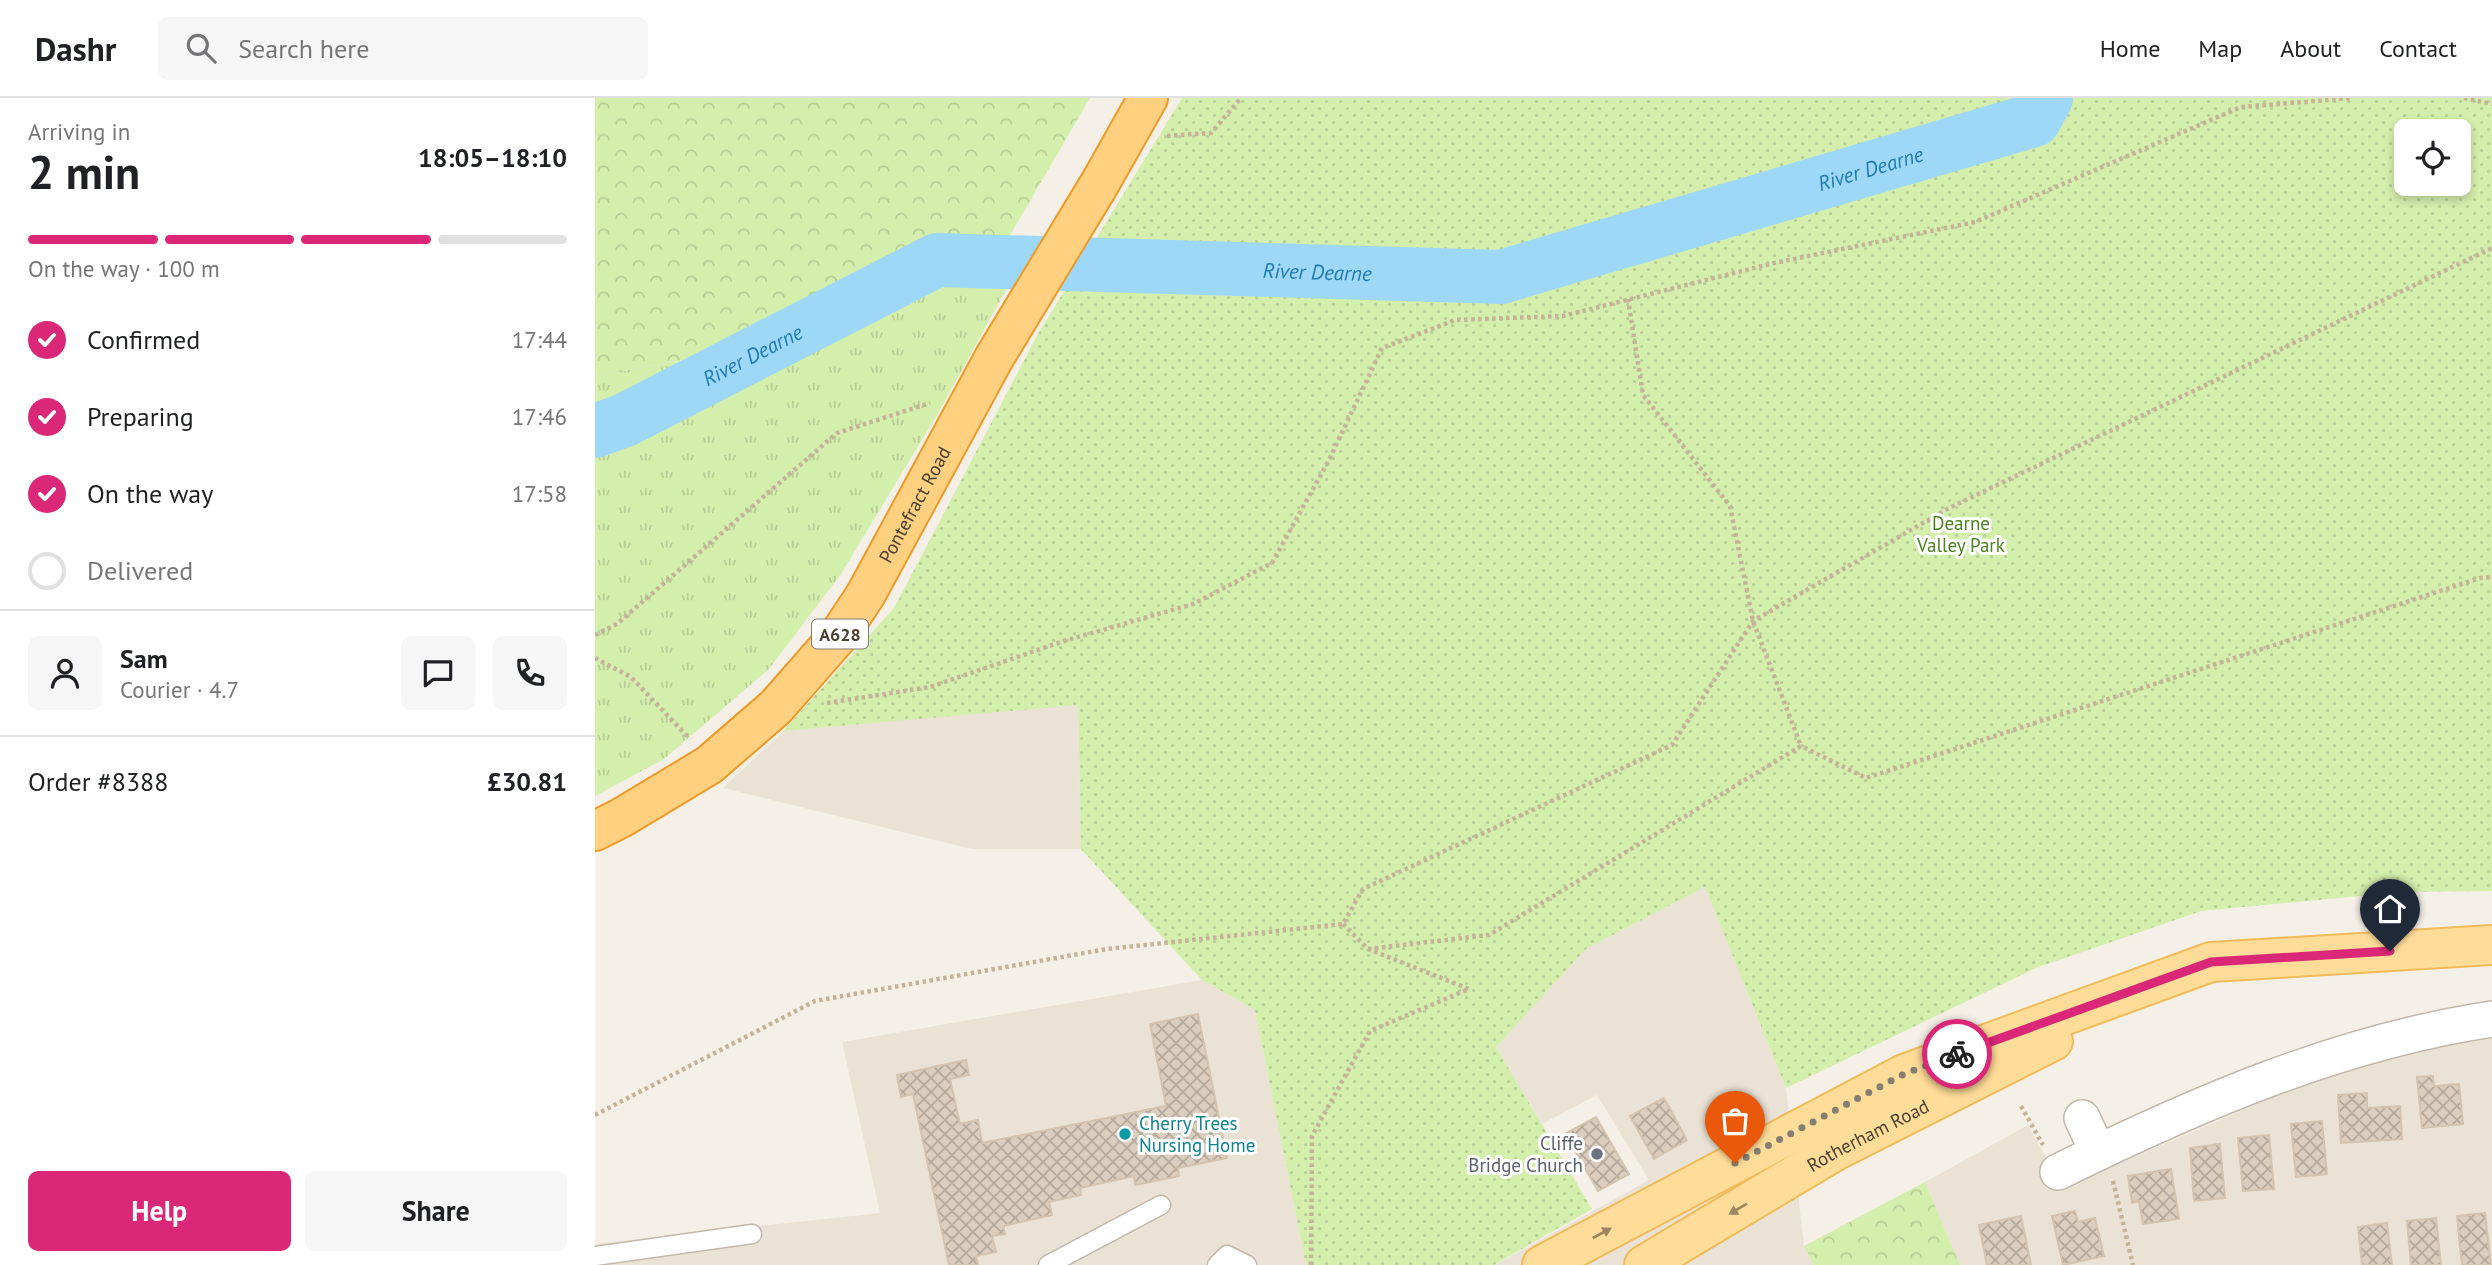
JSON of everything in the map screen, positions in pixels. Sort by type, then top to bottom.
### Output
[{"type":"highway","name":"Pontefract Road","points":[[595,831],[709,765],[776,707],[839,635],[866,594],[986,372],[1148,98]]},
{"type":"main road","name":"Rotherham Road","points":[[1542,1265],[1904,1074],[2211,962],[2492,945]]},
{"type":"main road","name":"Rotherham Road","points":[[1644,1265],[1835,1152],[2211,962]]},
{"type":"street","points":[[2058,1171],[2282,1073],[2381,1042],[2492,1019]]},
{"type":"street","points":[[2082,1118],[2102,1150]]},
{"type":"lane","points":[[1048,1265],[1161,1205]]},
{"type":"lane","points":[[595,1256],[752,1234]]},
{"type":"lane","points":[[1217,1265],[1227,1255],[1247,1265]]},
{"type":"path","points":[[1125,139],[1211,132],[1241,98]]},
{"type":"path","points":[[776,707],[806,706],[930,687],[1064,641],[1193,604],[1272,563],[1329,460],[1382,348],[1455,320],[1563,316],[1774,263],[1975,222],[2241,107],[2353,98]]},
{"type":"path","points":[[2464,98],[2492,104]]},
{"type":"path","points":[[1343,924],[1363,889],[1672,745],[1753,621],[1949,508],[2492,248]]},
{"type":"path","points":[[1628,299],[1643,395],[1730,506],[1753,621],[1801,746],[1867,778],[2480,578],[2492,578]]},
{"type":"path","points":[[595,635],[617,624],[837,433],[986,372]]},
{"type":"path","points":[[595,658],[631,677],[680,727],[709,765]]},
{"type":"path","points":[[1368,949],[1489,935],[1801,746]]},
{"type":"path","points":[[1311,1265],[1312,1136],[1370,1031],[1469,989],[1368,949],[1343,924]]},
{"type":"path","points":[[595,1115],[815,1001],[1107,949],[1343,924]]},
{"type":"path","points":[[2021,1106],[2058,1171]]},
{"type":"path","points":[[2102,1150],[2133,1265]]},
{"type":"shaded area","points":[[1078,704],[1081,849],[971,849],[723,788],[783,731]]},
{"type":"shaded area","points":[[1705,887],[1786,1088],[1804,1246],[1814,1265],[1495,1265],[1649,1180],[1597,1095],[1542,1124],[1496,1047],[1586,949]]},
{"type":"shaded area","points":[[1202,980],[1255,1010],[1306,1265],[595,1265],[595,1244],[880,1213],[842,1042]]},
{"type":"shaded area","points":[[2492,1038],[2492,1265],[1960,1265],[1925,1182],[2028,1125],[2063,1188],[2340,1068],[2450,1043]]},
{"type":"green space","points":[[595,98],[1090,98],[1009,237],[935,241],[717,354],[595,376]]},
{"type":"green space","name":"Dearne Valley Park","points":[[1182,98],[2492,98],[2492,891],[2402,892],[2201,911],[2036,968],[1786,1088],[1705,887],[1586,949],[1496,1047],[1592,1209],[1494,1265],[1306,1265],[1255,1010],[1202,980],[1081,849],[1078,705],[783,731],[894,608],[1038,334]]},
{"type":"green space","points":[[1009,237],[1034,239],[937,415],[841,574],[769,669],[664,759],[595,796],[595,376],[717,354],[935,241]]},
{"type":"green space","points":[[1925,1182],[1960,1265],[1814,1265],[1804,1246]]},
{"type":"building","name":"Cherry Trees Nursing Home","points":[[1198,1014],[1227,1158],[1178,1168],[1179,1176],[1135,1185],[1134,1176],[1080,1188],[1081,1195],[1049,1202],[1052,1215],[1003,1226],[1005,1234],[992,1236],[996,1252],[976,1256],[978,1265],[949,1265],[913,1094],[901,1097],[897,1075],[966,1060],[969,1075],[950,1079],[960,1124],[978,1120],[982,1143],[1166,1106],[1150,1024]]},
{"type":"building","points":[[2433,1076],[2434,1086],[2459,1084],[2463,1124],[2422,1128],[2417,1077]]},
{"type":"building","points":[[2367,1093],[2367,1108],[2400,1106],[2402,1139],[2341,1143],[2338,1095]]},
{"type":"building","points":[[1664,1098],[1687,1140],[1654,1159],[1630,1116]]},
{"type":"building","name":"Cliffe Bridge Church","points":[[1596,1117],[1629,1174],[1598,1191],[1565,1134]]},
{"type":"building","points":[[2322,1121],[2327,1174],[2296,1177],[2291,1124]]},
{"type":"building","points":[[2269,1135],[2274,1189],[2243,1191],[2238,1138]]},
{"type":"building","points":[[2220,1144],[2225,1198],[2194,1201],[2190,1148]]},
{"type":"building","points":[[2171,1169],[2179,1219],[2143,1224],[2139,1201],[2132,1203],[2128,1176]]},
{"type":"building","points":[[2075,1211],[2078,1222],[2095,1218],[2104,1256],[2063,1265],[2052,1216]]},
{"type":"building","points":[[2485,1213],[2491,1265],[2462,1265],[2457,1216]]},
{"type":"building","points":[[2021,1216],[2031,1265],[1987,1265],[1979,1225]]},
{"type":"building","points":[[2436,1218],[2441,1265],[2411,1265],[2407,1221]]},
{"type":"building","points":[[2387,1223],[2392,1265],[2362,1265],[2358,1227]]},
{"type":"waterway","name":"River Dearne","points":[[595,431],[625,420],[937,260],[1501,277],[2034,120],[2046,98]]},
{"type":"way so far","points":[[1735,1163],[1904,1074],[1957,1054]]},
{"type":"place","name":"Cherry Trees Nursing Home","points":[[1125,1134]]},
{"type":"place","name":"Cliffe Bridge Church","points":[[1597,1154]]},
{"type":"route","points":[[1957,1054],[2211,962],[2390,951]]}]
